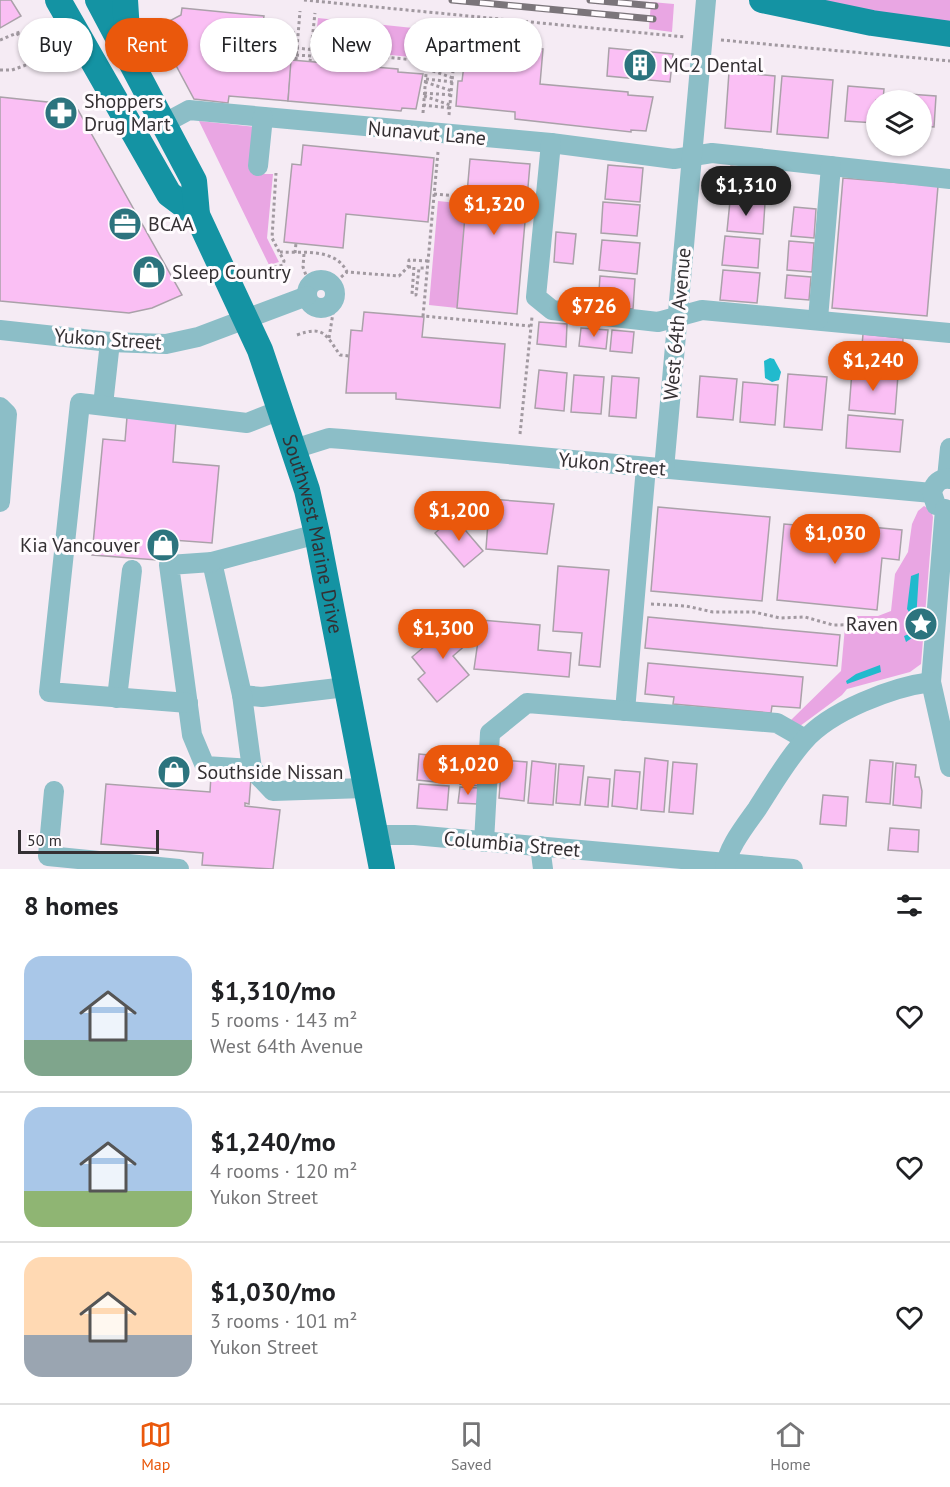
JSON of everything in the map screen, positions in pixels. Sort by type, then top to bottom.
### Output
[{"type":"main road","name":"Southwest Marine Drive","points":[[58,0],[169,194],[197,215]]},
{"type":"main road","name":"Southwest Marine Drive","points":[[98,0],[108,18]]},
{"type":"main road","points":[[125,0],[126,18]]},
{"type":"main road","points":[[762,0],[872,23],[950,34]]},
{"type":"main road","name":"Southwest Marine Drive","points":[[136,72],[194,181],[197,215],[247,318],[307,490],[382,869]]},
{"type":"street","name":"West 64th Avenue","points":[[625,711],[634,603],[678,317],[706,0]]},
{"type":"street","name":"Nunavut Lane","points":[[163,124],[189,110],[551,143],[674,159],[712,153],[950,178]]},
{"type":"street","points":[[258,166],[263,117]]},
{"type":"street","points":[[551,143],[536,297],[552,310],[658,322],[702,310],[950,333]]},
{"type":"street","points":[[818,320],[831,166]]},
{"type":"street","points":[[319,280],[332,285],[335,298],[330,305],[317,308],[309,303],[308,290],[319,280]]},
{"type":"street","name":"Yukon Street","points":[[0,330],[110,342],[166,344],[198,337],[308,290]]},
{"type":"street","points":[[103,405],[110,342]]},
{"type":"street","points":[[188,703],[49,692],[80,403],[247,423],[280,410]]},
{"type":"street","points":[[0,407],[7,414],[0,502]]},
{"type":"street","name":"Yukon Street","points":[[294,449],[329,438],[932,493]]},
{"type":"street","points":[[950,448],[949,479],[935,484],[932,493],[937,505],[947,509],[931,682],[950,767]]},
{"type":"street","points":[[252,769],[205,766],[192,735],[170,565],[212,561],[317,534]]},
{"type":"street","points":[[212,561],[242,695],[252,769],[273,791],[365,788]]},
{"type":"street","points":[[117,698],[132,570]]},
{"type":"street","points":[[725,866],[739,835],[806,739],[834,717],[866,702],[909,685],[931,682]]},
{"type":"street","points":[[242,695],[262,697],[346,687]]},
{"type":"street","points":[[484,842],[490,733],[527,703],[777,723],[806,739]]},
{"type":"street","points":[[54,791],[48,856],[178,869]]},
{"type":"street","name":"Columbia Street","points":[[374,835],[414,835],[725,866],[793,869]]},
{"type":"street","points":[[540,846],[543,869]]},
{"type":"path","points":[[304,0],[694,38]]},
{"type":"path","points":[[298,30],[300,11]]},
{"type":"path","points":[[314,18],[315,13]]},
{"type":"path","points":[[0,40],[17,33]]},
{"type":"path","points":[[718,40],[950,60]]},
{"type":"path","points":[[0,70],[18,68]]},
{"type":"path","points":[[423,112],[426,72]]},
{"type":"path","points":[[434,72],[453,80]]},
{"type":"path","points":[[450,114],[454,72]]},
{"type":"path","points":[[425,81],[453,80]]},
{"type":"path","points":[[425,81],[452,93]]},
{"type":"path","points":[[424,94],[452,93]]},
{"type":"path","points":[[424,94],[450,106]]},
{"type":"path","points":[[423,105],[450,106]]},
{"type":"path","points":[[445,134],[439,146],[423,316],[530,326]]},
{"type":"path","points":[[258,166],[276,168],[272,238],[280,252],[283,266],[268,269]]},
{"type":"path","points":[[434,194],[467,197]]},
{"type":"path","points":[[295,253],[296,243]]},
{"type":"path","points":[[280,252],[338,258],[347,272]]},
{"type":"path","points":[[304,254],[304,273],[308,290]]},
{"type":"path","points":[[332,285],[347,272],[399,276],[408,267],[409,260],[428,261]]},
{"type":"path","points":[[408,267],[414,267],[411,294],[417,295],[419,268],[428,268]]},
{"type":"path","points":[[520,434],[530,326],[533,313],[541,303]]},
{"type":"path","points":[[329,338],[333,313],[330,305]]},
{"type":"path","points":[[297,335],[310,330],[329,338],[340,355],[349,356]]},
{"type":"path","points":[[634,603],[686,606],[713,612],[754,612],[780,618],[805,617],[833,625],[896,624]]},
{"type":"shaded area","points":[[813,0],[950,0],[950,23],[940,23]]},
{"type":"shaded area","points":[[651,2],[674,4],[672,32],[649,29]]},
{"type":"shaded area","points":[[392,26],[404,27],[404,56],[392,55]]},
{"type":"shaded area","points":[[199,121],[256,127],[252,174],[273,174],[267,238],[279,262],[269,265]]},
{"type":"shaded area","points":[[438,201],[467,204],[457,308],[429,305]]},
{"type":"shaded area","points":[[924,506],[931,510],[933,517],[921,664],[910,672],[847,689],[800,726],[790,721],[841,671],[846,616],[878,616],[891,611],[895,574],[908,552],[912,524],[918,511]]},
{"type":"water","points":[[774,359],[781,372],[779,380],[772,382],[765,378],[764,361]]},
{"type":"water","points":[[919,573],[915,636],[906,642],[904,636],[911,633],[911,615],[907,609],[911,576]]},
{"type":"water","points":[[880,665],[881,672],[847,684],[846,681],[856,674]]},
{"type":"building","points":[[0,0],[11,0],[21,16],[0,28]]},
{"type":"building","points":[[182,8],[264,16],[264,18],[200,18],[200,72],[291,72],[288,101],[229,96],[228,103],[194,99],[180,72],[188,72],[188,18],[175,18],[181,15]]},
{"type":"building","name":"MC2 Dental","points":[[609,48],[673,54],[670,82],[607,76]]},
{"type":"building","points":[[298,61],[310,62],[310,72],[392,72],[392,68],[398,69],[398,72],[423,74],[416,109],[402,108],[401,111],[288,101],[290,72],[298,72]]},
{"type":"building","points":[[463,72],[541,72],[540,84],[628,92],[628,95],[653,97],[646,131],[631,130],[631,132],[515,119],[515,112],[456,106],[458,81],[462,81]]},
{"type":"building","points":[[729,72],[775,76],[771,132],[725,128]]},
{"type":"building","points":[[782,76],[833,80],[828,138],[777,134]]},
{"type":"building","points":[[848,86],[884,89],[866,90],[866,122],[845,121]]},
{"type":"building","points":[[932,96],[936,96],[934,127],[932,127]]},
{"type":"building","points":[[0,97],[66,104],[65,109],[78,110],[182,295],[152,308],[129,313],[0,301]]},
{"type":"building","points":[[303,145],[434,158],[428,222],[346,214],[343,248],[284,242],[292,164],[301,165]]},
{"type":"building","points":[[470,159],[530,164],[517,314],[457,308]]},
{"type":"building","points":[[608,165],[643,168],[640,202],[605,199]]},
{"type":"building","points":[[731,166],[767,169],[764,200],[729,198]]},
{"type":"building","points":[[843,178],[938,186],[927,316],[832,308]]},
{"type":"building","points":[[730,201],[765,203],[763,234],[727,231]]},
{"type":"building","points":[[603,202],[640,205],[637,236],[601,233]]},
{"type":"building","points":[[794,207],[816,209],[814,238],[791,236]]},
{"type":"building","points":[[556,232],[576,234],[573,264],[554,262]]},
{"type":"building","points":[[725,236],[760,239],[758,268],[722,265]]},
{"type":"building","points":[[602,240],[640,243],[637,274],[599,270]]},
{"type":"building","points":[[789,241],[814,243],[812,272],[787,270]]},
{"type":"building","points":[[723,270],[760,273],[757,303],[720,300]]},
{"type":"building","points":[[787,275],[811,277],[809,300],[785,298]]},
{"type":"building","points":[[600,276],[635,279],[633,309],[598,306]]},
{"type":"building","points":[[364,312],[424,317],[422,337],[505,344],[500,408],[396,399],[396,393],[346,393],[351,330],[362,331]]},
{"type":"building","points":[[539,322],[567,324],[566,347],[537,344]]},
{"type":"building","points":[[581,328],[608,330],[606,349],[579,346]]},
{"type":"building","points":[[612,330],[634,332],[632,353],[610,351]]},
{"type":"building","points":[[863,334],[903,338],[901,372],[860,369]]},
{"type":"building","points":[[539,370],[567,373],[564,411],[535,408]]},
{"type":"building","points":[[852,371],[898,375],[895,414],[849,410]]},
{"type":"building","points":[[788,374],[827,377],[822,430],[784,427]]},
{"type":"building","points":[[574,375],[604,377],[601,414],[571,412]]},
{"type":"building","points":[[612,376],[639,378],[636,418],[609,416]]},
{"type":"building","points":[[700,376],[737,379],[733,420],[697,417]]},
{"type":"building","points":[[743,382],[778,385],[775,425],[740,422]]},
{"type":"building","points":[[848,415],[903,420],[900,452],[846,448]]},
{"type":"building","points":[[127,417],[176,421],[173,462],[219,466],[212,543],[159,539],[157,560],[92,555],[103,439],[125,441]]},
{"type":"building","points":[[464,497],[554,504],[547,554],[486,549],[488,522],[462,520]]},
{"type":"building","points":[[658,507],[770,517],[762,601],[651,591]]},
{"type":"building","points":[[454,517],[483,551],[464,567],[435,533]]},
{"type":"building","points":[[784,524],[861,531],[861,526],[902,530],[899,560],[882,558],[877,610],[777,600]]},
{"type":"building","points":[[558,566],[609,570],[600,667],[579,665],[582,633],[553,631]]},
{"type":"building","points":[[648,617],[840,635],[837,666],[645,648]]},
{"type":"building","points":[[458,618],[474,638],[453,656],[469,675],[437,702],[418,679],[425,673],[412,657]]},
{"type":"building","points":[[481,620],[540,625],[538,650],[571,653],[569,677],[474,669]]},
{"type":"building","points":[[648,663],[803,677],[800,708],[772,706],[771,713],[673,704],[674,697],[645,694]]},
{"type":"building","points":[[419,754],[448,757],[446,783],[417,780]]},
{"type":"building","points":[[645,758],[668,761],[664,812],[641,810]]},
{"type":"building","points":[[502,760],[527,762],[524,801],[499,798]]},
{"type":"building","points":[[870,760],[893,762],[890,804],[866,802]]},
{"type":"building","points":[[532,761],[556,764],[553,805],[528,803]]},
{"type":"building","points":[[673,762],[697,764],[693,814],[669,812]]},
{"type":"building","points":[[896,763],[916,765],[915,777],[919,777],[922,791],[921,808],[893,805]]},
{"type":"building","points":[[559,764],[584,766],[580,805],[556,803]]},
{"type":"building","points":[[462,767],[479,768],[478,786],[460,784]]},
{"type":"building","points":[[615,770],[640,772],[637,809],[612,806]]},
{"type":"building","points":[[211,775],[251,778],[249,804],[245,803],[245,806],[280,810],[273,869],[202,865],[203,853],[101,844],[106,784],[210,792]]},
{"type":"building","points":[[588,777],[610,779],[608,807],[585,805]]},
{"type":"building","points":[[419,784],[449,786],[447,810],[417,808]]},
{"type":"building","points":[[460,787],[479,788],[477,804],[458,803]]},
{"type":"building","points":[[823,795],[848,797],[846,826],[820,824]]},
{"type":"building","points":[[890,828],[919,830],[918,852],[888,850]]},
{"type":"railway","points":[[452,0],[653,19]]},
{"type":"railway","points":[[590,0],[655,6]]},
{"type":"place","name":"MC2 Dental","points":[[640,65]]},
{"type":"place","name":"Shoppers Drug Mart","points":[[61,113]]},
{"type":"place","name":"BCAA","points":[[125,224]]},
{"type":"place","name":"Sleep Country","points":[[149,272]]},
{"type":"place","name":"Kia Vancouver","points":[[163,545]]},
{"type":"place","name":"Raven","points":[[921,624]]},
{"type":"place","name":"Southside Nissan","points":[[174,772]]}]
